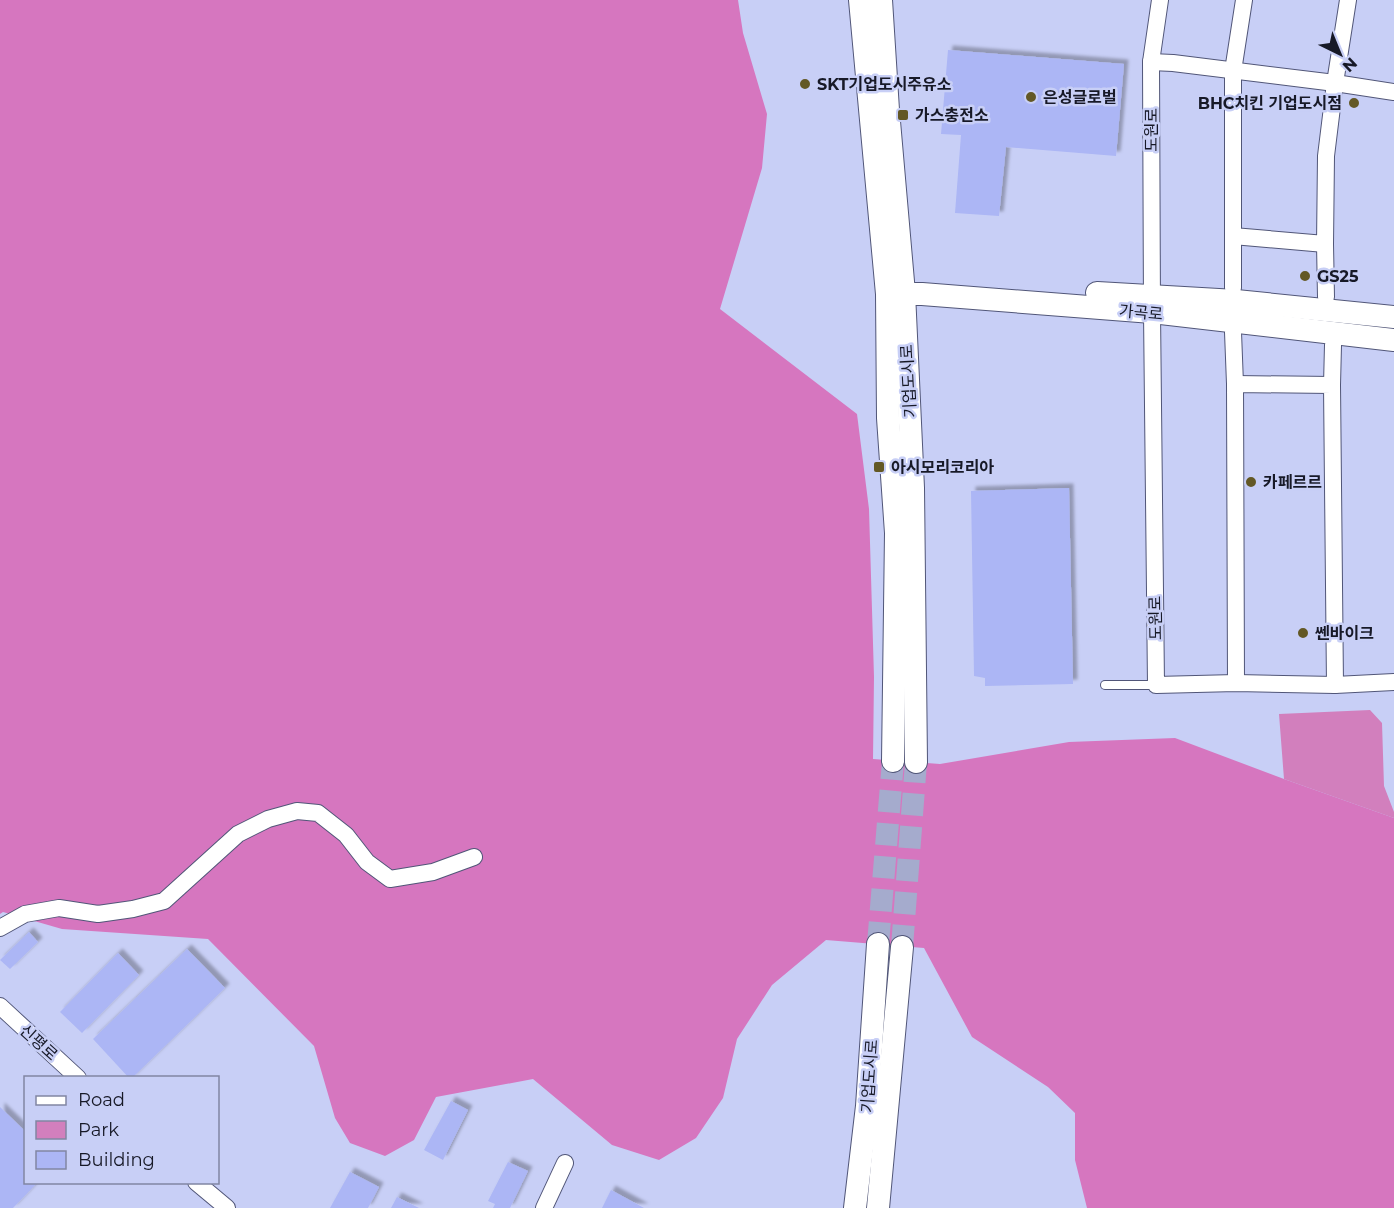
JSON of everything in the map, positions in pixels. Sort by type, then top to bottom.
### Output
[{"type":"street","name":"기업도시로","points":[[860,0],[895,288],[913,488],[904,762]]},
{"type":"street","name":"기업도시로","points":[[881,0],[895,288]]},
{"type":"street","name":"도원로","points":[[1156,685],[1151,62],[1160,0]]},
{"type":"street","points":[[1233,288],[1233,71],[1244,0]]},
{"type":"street","points":[[1326,297],[1326,156],[1348,0]]},
{"type":"street","points":[[1151,62],[1394,92]]},
{"type":"street","points":[[1233,236],[1325,244]]},
{"type":"street","name":"가곡로","points":[[895,288],[1152,304],[1394,340]]},
{"type":"street","name":"가곡로","points":[[1152,304],[1236,301],[1394,317]]},
{"type":"street","points":[[1233,332],[1236,684]]},
{"type":"street","points":[[1333,345],[1335,685]]},
{"type":"street","points":[[1235,384],[1332,385]]},
{"type":"street","points":[[1156,685],[1335,685],[1394,682]]},
{"type":"street","points":[[0,928],[25,914],[59,908],[98,914],[133,909],[164,900],[238,834],[268,819],[297,811],[318,813],[346,835],[367,862],[390,879],[433,872],[474,857]]},
{"type":"street","name":"기업도시로","points":[[855,1208],[867,1106],[878,944]]},
{"type":"street","name":"기업도시로","points":[[878,1208],[902,947]]},
{"type":"street","name":"신평로","points":[[0,1006],[77,1076]]},
{"type":"street","points":[[544,1208],[565,1163]]},
{"type":"street","points":[[198,1184],[227,1208]]},
{"type":"lane","points":[[1106,685],[1156,685]]},
{"type":"green space","points":[[1370,710],[1382,723],[1384,786],[1394,818],[1284,779],[1279,714]]},
{"type":"shaded area","points":[[0,0],[738,0],[743,33],[767,114],[762,168],[720,309],[857,414],[869,509],[874,677],[873,759],[940,764],[1069,742],[1175,738],[1394,818],[1394,1208],[1087,1208],[1075,1160],[1075,1113],[1048,1087],[972,1037],[924,948],[826,940],[772,985],[737,1039],[723,1098],[696,1138],[659,1160],[612,1145],[533,1079],[436,1097],[414,1140],[385,1156],[350,1143],[335,1118],[314,1046],[208,939],[62,929],[3,912],[0,914]]},
{"type":"building","points":[[948,50],[1124,64],[1116,156],[1006,147],[999,216],[955,213],[961,135],[941,134]]},
{"type":"building","points":[[1069,488],[1073,684],[985,686],[985,678],[974,676],[971,491]]},
{"type":"building","points":[[29,932],[38,942],[10,969],[0,960]]},
{"type":"building","points":[[187,949],[225,988],[134,1076],[127,1076],[93,1039]]},
{"type":"building","points":[[118,953],[139,975],[82,1033],[60,1012]]},
{"type":"building","points":[[451,1101],[468,1110],[443,1160],[424,1150]]},
{"type":"building","points":[[0,1107],[24,1130],[24,1184],[36,1184],[13,1208],[0,1208]]},
{"type":"building","points":[[508,1162],[528,1171],[510,1208],[493,1208],[495,1204],[488,1201]]},
{"type":"building","points":[[350,1172],[379,1187],[368,1208],[330,1208]]},
{"type":"building","points":[[611,1190],[644,1208],[602,1208]]},
{"type":"building","points":[[397,1197],[419,1208],[391,1208]]},
{"type":"tunnel","points":[[878,944],[893,761]]},
{"type":"tunnel","points":[[902,947],[916,762]]},
{"type":"place","name":"SKT기업도시주유소","points":[[805,84]]},
{"type":"place","name":"은성글로벌","points":[[1031,97]]},
{"type":"place","name":"BHC치킨 기업도시점","points":[[1354,103]]},
{"type":"place","name":"가스충전소","points":[[903,115]]},
{"type":"place","name":"GS25","points":[[1305,276]]},
{"type":"place","name":"아시모리코리아","points":[[879,467]]},
{"type":"place","name":"카페르르","points":[[1251,482]]},
{"type":"place","name":"쎈바이크","points":[[1303,633]]}]
